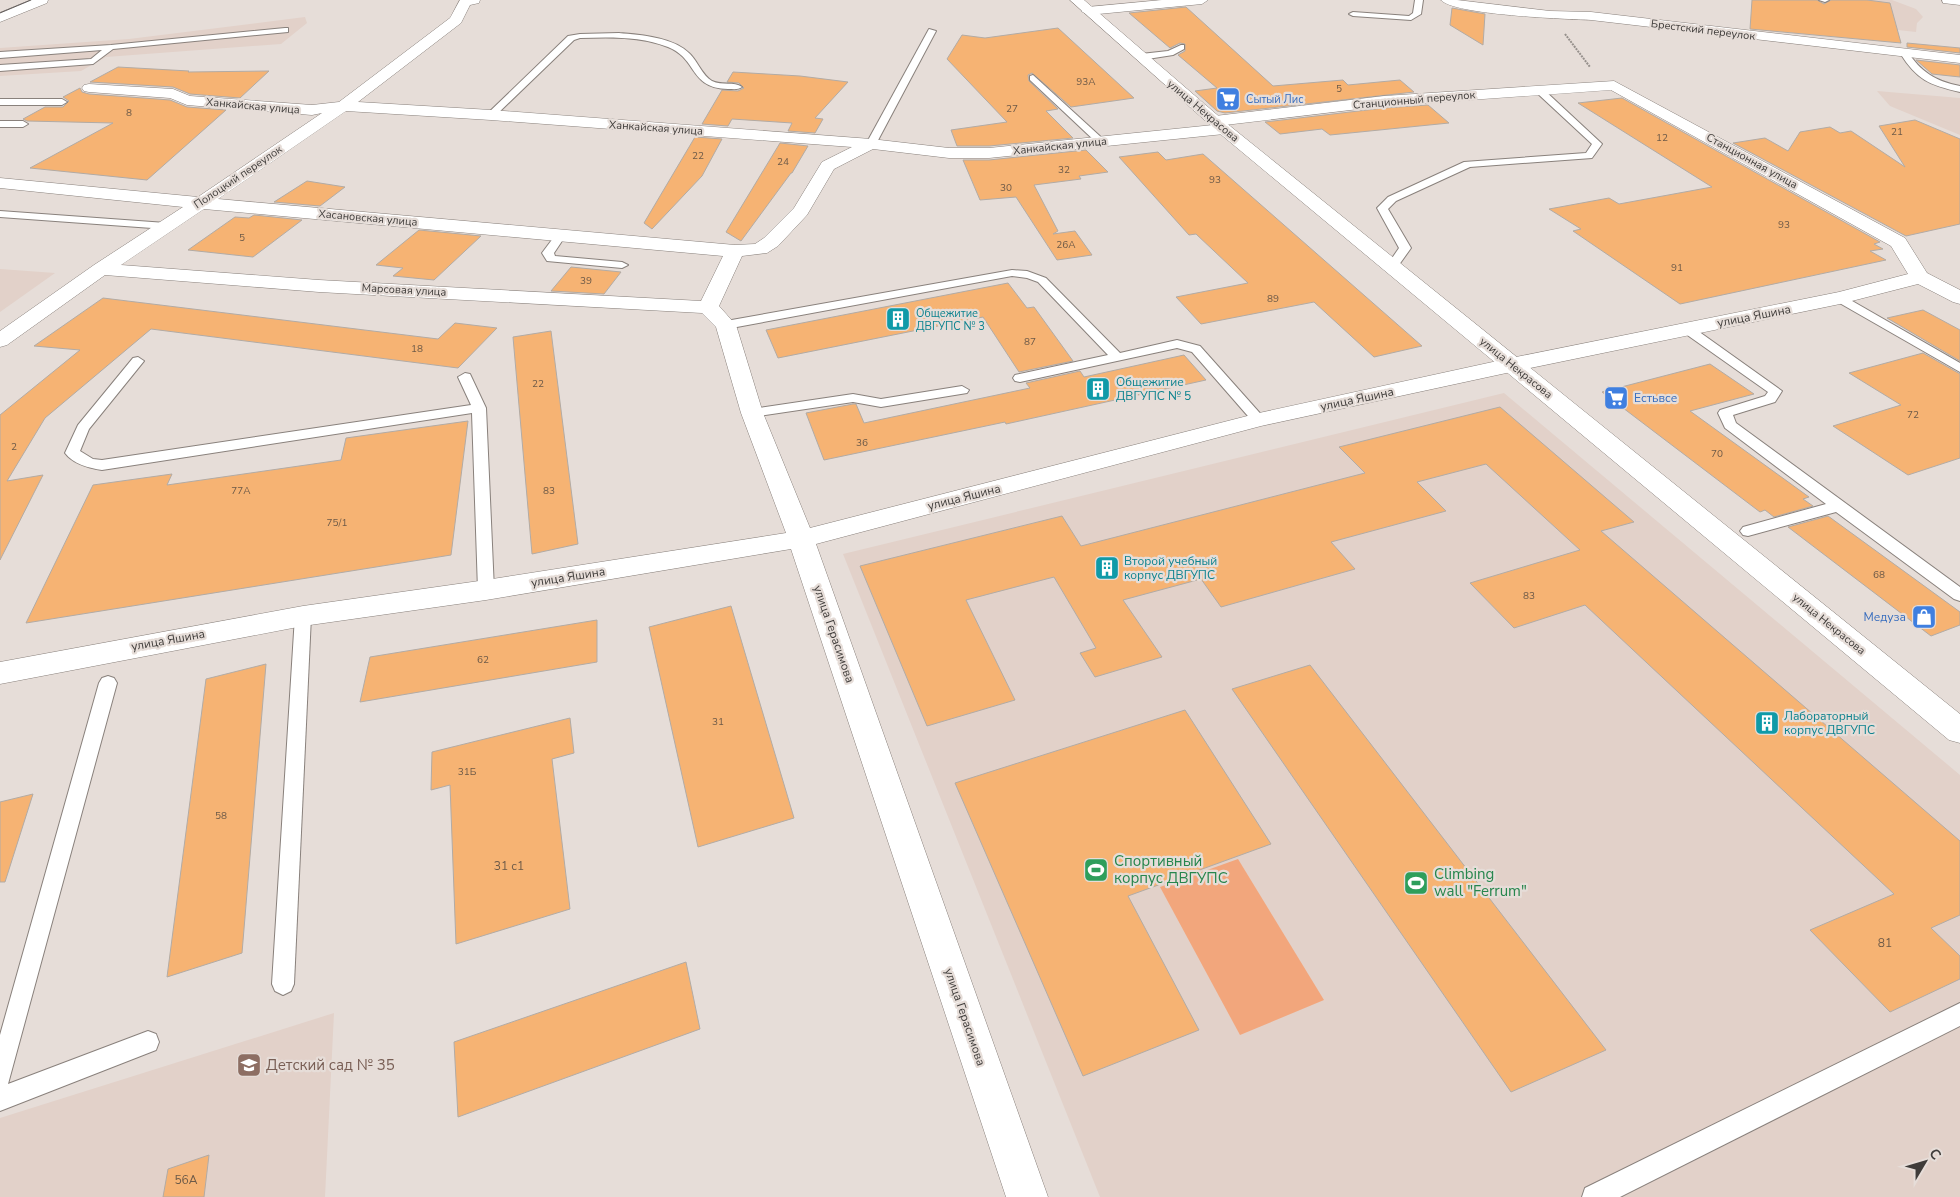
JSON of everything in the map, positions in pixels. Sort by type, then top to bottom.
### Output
[{"type":"street","points":[[0,9],[21,0]]},
{"type":"street","points":[[0,18],[42,0]]},
{"type":"street","points":[[1082,5],[1202,0]]},
{"type":"street","name":"Брестский переулок","points":[[1447,0],[1454,4],[1550,15],[1591,16],[1960,59]]},
{"type":"street","points":[[1948,0],[1960,1]]},
{"type":"street","name":"Полоцкий переулок","points":[[0,341],[101,269],[342,106],[456,20],[470,1]]},
{"type":"street","name":"улица Некрасова","points":[[1082,5],[1220,125],[1960,731]]},
{"type":"street","name":"Станционный переулок","points":[[1220,125],[1384,102],[1614,85]]},
{"type":"street","name":"Станционная улица","points":[[1614,85],[1898,242],[1920,277]]},
{"type":"street","name":"Ханкайская улица","points":[[89,88],[173,94],[187,100],[312,110],[342,106],[491,115],[970,153],[1100,141],[1220,125]]},
{"type":"street","points":[[717,316],[736,251],[760,249],[771,242],[801,211],[828,166],[870,144]]},
{"type":"street","name":"Хасановская улица","points":[[0,183],[736,251]]},
{"type":"street","name":"Марсовая улица","points":[[101,269],[717,316]]},
{"type":"street","points":[[1920,277],[1960,298]]},
{"type":"street","name":"улица Яшина","points":[[0,673],[303,616],[486,590],[801,539],[1260,420],[1511,364],[1840,298],[1920,277]]},
{"type":"street","name":"улица Герасимова","points":[[717,316],[752,414],[801,539],[1027,1197]]},
{"type":"lane","points":[[1353,14],[1410,18],[1417,14],[1419,0]]},
{"type":"lane","points":[[0,55],[111,47],[285,30]]},
{"type":"lane","points":[[870,144],[932,31]]},
{"type":"lane","points":[[491,115],[571,38],[580,36],[645,38],[665,44],[683,52],[694,63],[702,77],[711,84],[738,87]]},
{"type":"lane","points":[[0,68],[93,61],[111,47]]},
{"type":"lane","points":[[1140,57],[1170,53],[1181,47]]},
{"type":"lane","points":[[1904,53],[1925,80],[1960,89]]},
{"type":"lane","points":[[1033,78],[1100,141]]},
{"type":"lane","points":[[1392,266],[1405,248],[1382,208],[1392,198],[1426,185],[1468,164],[1589,156],[1598,144],[1540,91]]},
{"type":"lane","points":[[0,102],[62,102]]},
{"type":"lane","points":[[0,124],[23,124]]},
{"type":"lane","points":[[0,214],[166,226]]},
{"type":"lane","points":[[560,235],[548,253],[551,259],[622,265]]},
{"type":"lane","points":[[717,316],[1012,273],[1024,273],[1034,275],[1042,280],[1117,357]]},
{"type":"lane","points":[[1840,298],[1960,368]]},
{"type":"lane","points":[[1688,329],[1774,391],[1770,399],[1725,413],[1730,425],[1960,595]]},
{"type":"lane","points":[[1020,378],[1177,344],[1196,349],[1260,420]]},
{"type":"lane","points":[[138,361],[83,428],[72,453],[89,463],[102,466],[479,408]]},
{"type":"lane","points":[[465,377],[479,408],[486,590]]},
{"type":"lane","points":[[752,414],[853,398],[881,403],[962,390]]},
{"type":"lane","points":[[1748,531],[1838,506]]},
{"type":"lane","points":[[283,984],[303,616]]},
{"type":"lane","points":[[0,1076],[108,683]]},
{"type":"lane","points":[[1594,1197],[1960,1014]]},
{"type":"lane","points":[[0,1099],[148,1042]]},
{"type":"path","points":[[1550,15],[1590,68],[1614,85]]},
{"type":"shaded area","points":[[1792,0],[1892,0],[1916,9],[1923,17],[1917,23],[1916,32],[1816,21]]},
{"type":"shaded area","points":[[305,17],[307,23],[281,44],[106,57],[81,71],[0,76],[0,48],[129,39]]},
{"type":"shaded area","points":[[1877,91],[1960,98],[1960,135],[1890,106]]},
{"type":"shaded area","points":[[0,269],[55,273],[0,312]]},
{"type":"shaded area","points":[[1504,393],[1960,775],[1960,1197],[1100,1197],[843,554]]},
{"type":"shaded area","points":[[1238,859],[1324,1000],[1240,1035],[1160,887]]},
{"type":"shaded area","name":"Детский сад № 35","points":[[334,1013],[325,1197],[0,1197],[0,1118]]},
{"type":"building","points":[[1752,0],[1817,0],[1824,4],[1831,0],[1867,0],[1890,3],[1901,43],[1750,29]]},
{"type":"building","points":[[1186,7],[1273,86],[1343,80],[1348,85],[1400,80],[1414,92],[1225,113],[1217,111],[1195,91],[1217,88],[1178,55],[1185,51],[1185,44],[1180,43],[1170,48],[1129,13]]},
{"type":"building","points":[[1452,8],[1485,14],[1483,45],[1450,25]]},
{"type":"building","points":[[1058,28],[1134,98],[1071,107],[1032,73],[1028,75],[1029,81],[1058,109],[1046,111],[1073,138],[989,146],[957,146],[951,130],[1007,122],[947,59],[962,35],[985,38]]},
{"type":"building","points":[[1907,43],[1960,48],[1960,53],[1907,47]]},
{"type":"building","points":[[1916,60],[1960,65],[1960,77],[1932,74]]},
{"type":"building","points":[[118,67],[188,72],[269,71],[240,98],[190,94],[173,87],[90,82]]},
{"type":"building","points":[[733,72],[800,76],[848,82],[815,118],[823,119],[815,133],[788,131],[792,123],[732,119],[728,126],[702,124],[722,90],[738,91],[744,88],[739,83],[727,82]]},
{"type":"building","points":[[80,88],[82,92],[89,94],[170,100],[187,107],[226,110],[147,180],[30,168],[113,123],[27,121],[23,119],[45,107],[63,107],[69,101],[63,97]]},
{"type":"building","points":[[1622,98],[1880,242],[1874,244],[1883,249],[1870,251],[1886,260],[1680,304],[1573,231],[1581,229],[1549,209],[1609,198],[1619,204],[1712,187],[1578,103]]},
{"type":"building","points":[[1428,105],[1449,123],[1330,135],[1322,129],[1280,134],[1265,122],[1384,108]]},
{"type":"building","points":[[1915,120],[1960,139],[1960,224],[1906,236],[1733,143],[1765,138],[1788,151],[1800,132],[1830,127],[1840,133],[1851,131],[1905,167],[1879,126]]},
{"type":"building","points":[[695,137],[722,139],[702,176],[652,229],[644,223]]},
{"type":"building","points":[[780,143],[808,146],[792,173],[741,241],[726,232]]},
{"type":"building","points":[[1086,150],[1108,172],[1079,176],[1081,179],[1034,185],[1058,231],[1053,234],[1075,231],[1092,255],[1057,260],[1016,197],[980,200],[963,160],[989,160]]},
{"type":"building","points":[[1158,152],[1166,160],[1203,154],[1422,346],[1374,357],[1314,302],[1201,324],[1176,297],[1248,283],[1196,234],[1189,235],[1119,157]]},
{"type":"building","points":[[307,181],[345,187],[320,206],[274,202]]},
{"type":"building","points":[[254,215],[302,220],[253,257],[188,250],[235,217],[249,218]]},
{"type":"building","points":[[419,230],[481,236],[434,280],[393,276],[403,268],[376,265]]},
{"type":"building","points":[[571,267],[621,272],[604,294],[551,291]]},
{"type":"building","name":"Общежитие ДВГУПС № 3","points":[[1008,283],[1027,308],[1034,307],[1073,361],[1019,372],[983,317],[778,358],[766,330]]},
{"type":"building","points":[[103,298],[438,339],[455,323],[497,328],[458,368],[151,329],[45,418],[7,481],[43,475],[0,560],[0,415],[80,350],[34,346]]},
{"type":"building","points":[[1923,310],[1960,330],[1960,361],[1887,318]]},
{"type":"building","points":[[551,331],[578,544],[532,554],[513,337]]},
{"type":"building","points":[[1923,353],[1960,374],[1960,458],[1908,475],[1833,426],[1901,405],[1849,373]]},
{"type":"building","points":[[1184,355],[1206,380],[1006,424],[1005,422],[824,460],[806,413],[856,404],[864,423],[1030,388],[1026,383],[1080,371],[1084,377]]},
{"type":"building","points":[[1710,364],[1754,394],[1690,411],[1809,497],[1803,499],[1813,506],[1774,517],[1765,510],[1760,512],[1602,392]]},
{"type":"building","points":[[1500,407],[1634,522],[1601,531],[1960,841],[1960,915],[1931,928],[1960,956],[1960,979],[1890,1012],[1810,930],[1894,894],[1585,605],[1514,628],[1470,583],[1580,550],[1486,464],[1417,482],[1446,511],[1331,542],[1355,569],[1221,607],[1201,579],[1123,600],[1162,657],[1095,677],[1080,653],[1096,648],[1054,577],[966,600],[1015,700],[927,726],[860,566],[1062,516],[1081,546],[1365,473],[1339,447]]},
{"type":"building","points":[[468,421],[451,555],[26,623],[93,485],[172,474],[167,485],[341,460],[346,438]]},
{"type":"building","points":[[1828,516],[1960,612],[1960,625],[1931,636],[1788,527]]},
{"type":"building","points":[[731,606],[794,818],[698,847],[649,627]]},
{"type":"building","points":[[597,620],[597,662],[360,702],[370,657]]},
{"type":"building","points":[[266,664],[242,953],[167,977],[206,679]]},
{"type":"building","points":[[1310,665],[1606,1050],[1511,1092],[1232,689]]},
{"type":"building","name":"Спортивный корпус ДВГУПС","points":[[1185,710],[1271,844],[1128,896],[1199,1030],[1083,1076],[955,783]]},
{"type":"building","points":[[570,718],[574,753],[552,759],[570,909],[456,944],[450,785],[431,790],[432,752]]},
{"type":"building","points":[[33,794],[5,882],[0,882],[0,802]]},
{"type":"building","points":[[686,962],[700,1029],[458,1117],[454,1042]]},
{"type":"building","points":[[209,1155],[204,1197],[163,1197],[168,1169]]},
{"type":"tram line","points":[[0,13],[31,0]]},
{"type":"place","name":"Сытый Лис","points":[[1228,99]]},
{"type":"place","name":"Общежитие ДВГУПС № 3","points":[[898,319]]},
{"type":"place","name":"Общежитие ДВГУПС № 5","points":[[1098,389]]},
{"type":"place","name":"Естьвсе","points":[[1616,398]]},
{"type":"place","name":"Второй учебный корпус ДВГУПС","points":[[1107,568]]},
{"type":"place","name":"Медуза","points":[[1924,617]]},
{"type":"place","name":"Лабораторный корпус ДВГУПС","points":[[1767,723]]},
{"type":"place","name":"Спортивный корпус ДВГУПС","points":[[1096,870]]},
{"type":"place","name":"Climbing wall \"Ferrum\"","points":[[1416,883]]},
{"type":"place","name":"Детский сад № 35","points":[[249,1065]]}]
